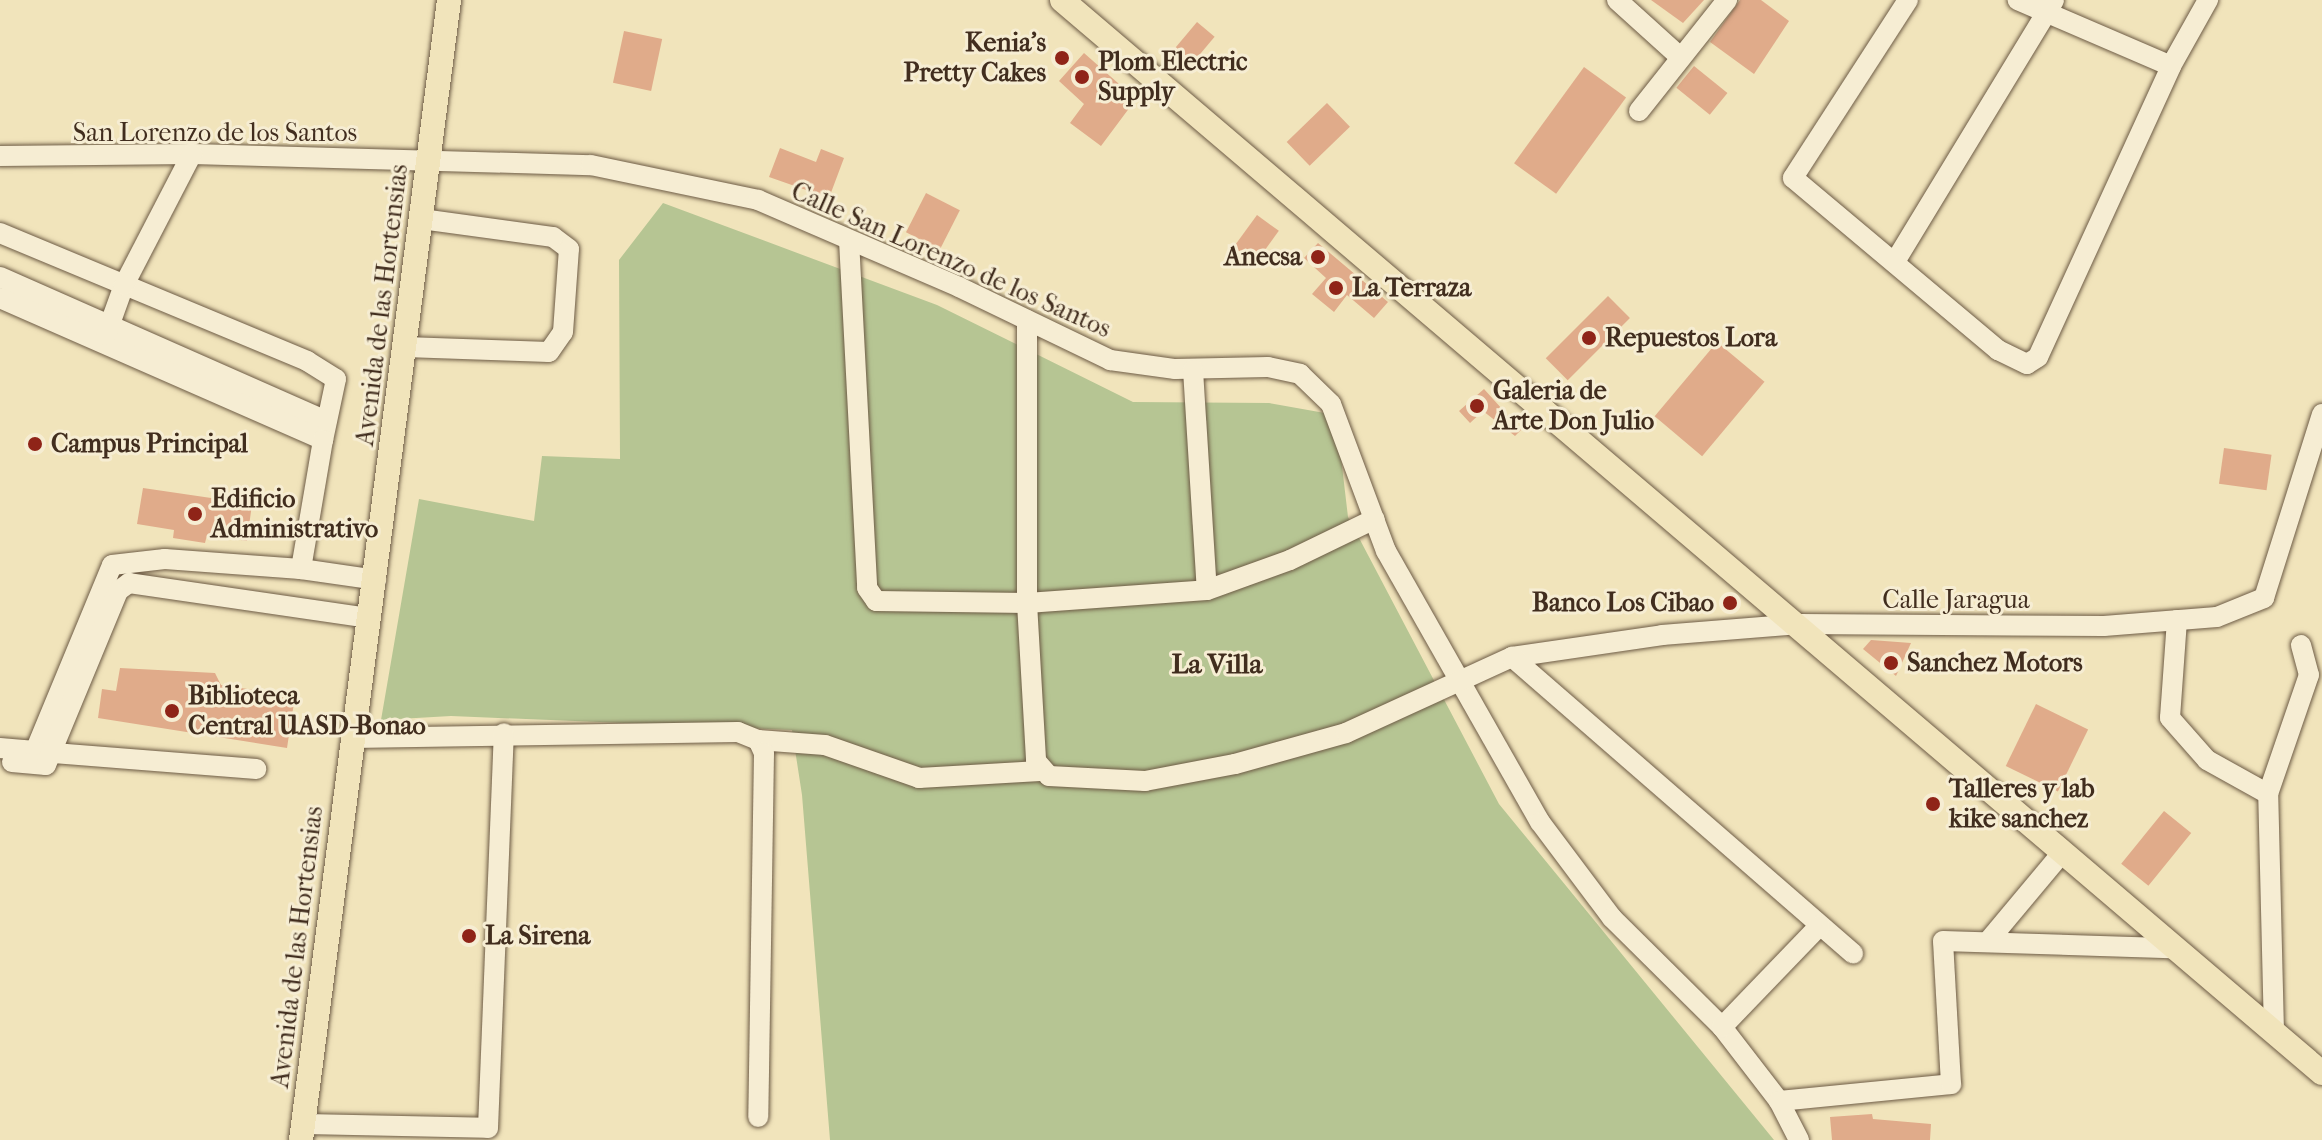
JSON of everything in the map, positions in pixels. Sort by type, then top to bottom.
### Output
[{"type":"main road","name":"Avenida de las Hortensias","points":[[302,1132],[449,0]]},
{"type":"main road","points":[[1062,0],[1800,624],[2171,948],[2322,1073]]},
{"type":"street","points":[[1617,0],[1680,57]]},
{"type":"street","points":[[1639,111],[1727,0]]},
{"type":"street","points":[[1908,0],[1793,178],[1896,260],[1998,350],[2018,362],[2038,357],[2171,66],[2208,0]]},
{"type":"street","points":[[2018,0],[2050,8],[2171,66]]},
{"type":"street","points":[[1896,260],[2050,8]]},
{"type":"street","name":"San Lorenzo de los Santos","points":[[0,156],[192,154],[429,161]]},
{"type":"street","points":[[107,334],[124,285],[192,154]]},
{"type":"street","name":"Calle San Lorenzo de los Santos","points":[[429,161],[591,165],[758,200],[1110,360],[1193,370],[1268,367],[1300,374],[1331,404],[1386,551],[1459,685],[1540,822],[1612,918],[1722,1027],[1779,1101],[1799,1140]]},
{"type":"street","points":[[405,347],[549,352],[563,332],[569,249],[553,237],[422,219]]},
{"type":"street","points":[[0,233],[307,361],[336,379],[301,569]]},
{"type":"street","points":[[849,240],[870,596],[883,604],[1027,603],[1207,590],[1290,560],[1375,519]]},
{"type":"street","points":[[0,277],[107,334],[325,430]]},
{"type":"street","points":[[0,298],[107,334]]},
{"type":"street","points":[[1027,320],[1027,603],[1040,771]]},
{"type":"street","points":[[1193,370],[1207,590]]},
{"type":"street","name":"Calle Jaragua","points":[[352,738],[504,733],[738,732],[758,740],[825,745],[919,778],[1040,771],[1049,776],[1145,781],[1235,764],[1346,733],[1459,685],[1512,657],[1662,635],[1800,624],[2104,626],[2217,617],[2264,598],[2322,414]]},
{"type":"street","points":[[0,761],[46,765],[43,752],[112,565],[165,559],[301,569],[376,580]]},
{"type":"street","points":[[43,752],[118,591],[129,583],[368,618]]},
{"type":"street","points":[[2177,620],[2170,718],[2207,760],[2268,794]]},
{"type":"street","points":[[2274,1032],[2268,794],[2309,675],[2301,645]]},
{"type":"street","points":[[1512,657],[1853,953]]},
{"type":"street","points":[[302,1132],[488,1128],[504,733]]},
{"type":"street","points":[[758,740],[764,753],[758,1117]]},
{"type":"street","points":[[0,748],[256,769]]},
{"type":"street","points":[[1990,939],[2062,853]]},
{"type":"street","points":[[1722,1027],[1820,925]]},
{"type":"street","points":[[1779,1101],[1951,1084],[1943,941],[1990,939],[2171,948]]},
{"type":"green space","points":[[663,203],[937,305],[1133,402],[1269,403],[1336,415],[1348,517],[1499,804],[1774,1140],[830,1140],[802,795],[792,730],[451,716],[381,720],[419,499],[534,521],[542,456],[620,459],[619,260]]},
{"type":"building","points":[[1651,0],[1704,0],[1683,23]]},
{"type":"building","points":[[1740,0],[1761,0],[1789,21],[1754,74],[1710,42]]},
{"type":"building","points":[[1197,22],[1215,37],[1193,62],[1176,47]]},
{"type":"building","points":[[624,31],[662,39],[651,91],[613,83]]},
{"type":"building","points":[[1084,53],[1136,99],[1101,146],[1070,123],[1084,104],[1059,81]]},
{"type":"building","points":[[1694,66],[1727,93],[1710,115],[1676,88]]},
{"type":"building","points":[[1584,67],[1626,98],[1556,194],[1514,163]]},
{"type":"building","points":[[1327,103],[1350,127],[1310,166],[1287,142]]},
{"type":"building","points":[[780,148],[816,162],[821,149],[844,158],[829,198],[769,177]]},
{"type":"building","points":[[926,193],[960,210],[940,249],[906,232]]},
{"type":"building","points":[[1257,215],[1279,231],[1255,263],[1233,247]]},
{"type":"building","points":[[1318,243],[1388,302],[1374,318],[1347,295],[1334,312],[1312,294],[1326,278],[1304,258]]},
{"type":"building","name":"Repuestos Lora","points":[[1608,296],[1630,318],[1568,380],[1546,358]]},
{"type":"building","points":[[1717,342],[1764,382],[1702,456],[1655,416]]},
{"type":"building","points":[[1484,389],[1521,430],[1515,436],[1483,411],[1470,423],[1459,411]]},
{"type":"building","points":[[2224,448],[2272,455],[2267,490],[2219,484]]},
{"type":"building","name":"Edificio Administrativo","points":[[143,488],[252,504],[247,541],[207,535],[205,543],[173,538],[174,530],[137,524]]},
{"type":"building","name":"Sanchez Motors","points":[[1871,640],[1911,643],[1896,676],[1863,649]]},
{"type":"building","points":[[120,668],[215,673],[221,685],[295,696],[287,748],[98,718],[102,689],[116,691]]},
{"type":"building","points":[[2036,704],[2088,729],[2058,791],[2006,766]]},
{"type":"building","points":[[2164,811],[2191,833],[2148,886],[2121,864]]},
{"type":"building","points":[[1872,1114],[1873,1119],[1931,1124],[1930,1140],[1832,1140],[1830,1117]]},
{"type":"place","name":"Kenia's Pretty Cakes","points":[[1062,58]]},
{"type":"place","name":"Plom Electric Supply","points":[[1082,77]]},
{"type":"place","name":"Anecsa","points":[[1318,257]]},
{"type":"place","name":"La Terraza","points":[[1336,288]]},
{"type":"place","name":"Repuestos Lora","points":[[1589,338]]},
{"type":"place","name":"Galeria de Arte Don Julio","points":[[1477,406]]},
{"type":"place","name":"Campus Principal","points":[[35,444]]},
{"type":"place","name":"Edificio Administrativo","points":[[195,514]]},
{"type":"place","name":"Banco Los Cibao","points":[[1730,603]]},
{"type":"place","name":"Sanchez Motors","points":[[1891,663]]},
{"type":"place","name":"Biblioteca Central UASD-Bonao","points":[[172,711]]},
{"type":"place","name":"Talleres y lab kike sanchez","points":[[1933,804]]},
{"type":"place","name":"La Sirena","points":[[469,936]]},
{"type":"district","name":"La Villa","points":[[1217,664]]}]
